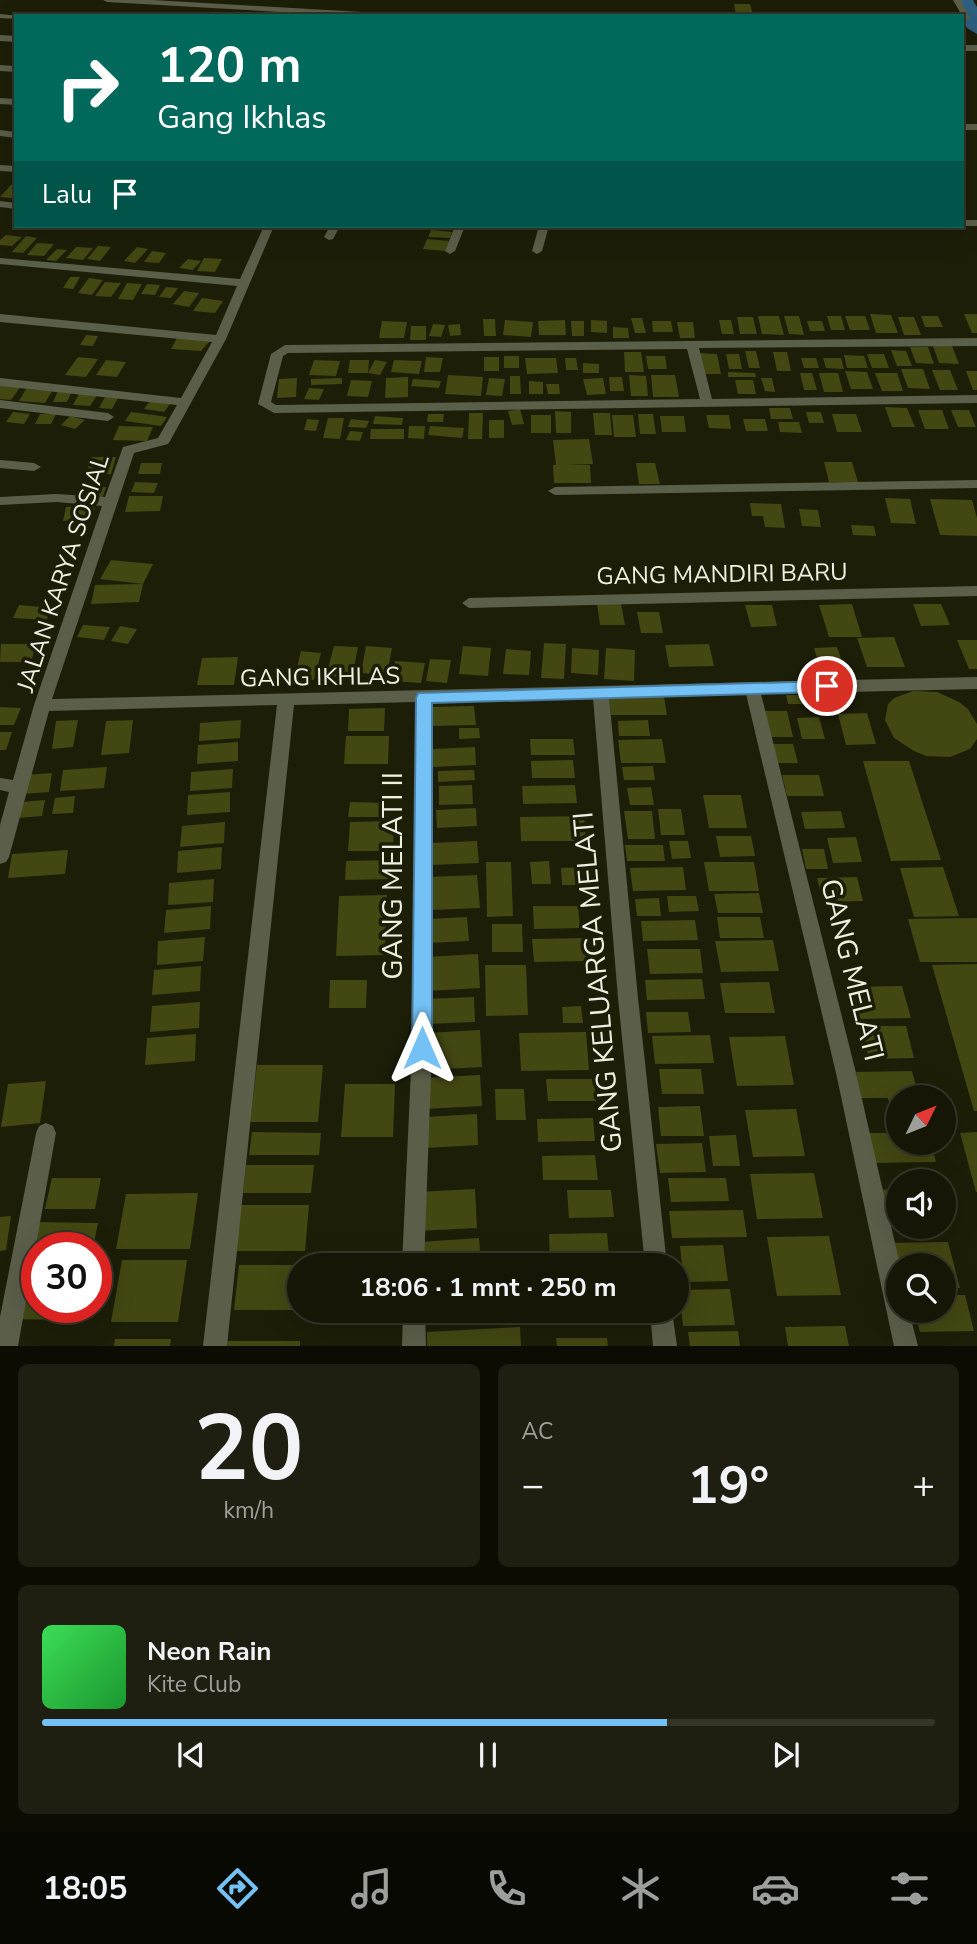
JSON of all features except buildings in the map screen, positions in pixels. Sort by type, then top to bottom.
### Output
[{"type":"street","points":[[107,0],[363,12]]},
{"type":"street","points":[[957,0],[969,18]]},
{"type":"street","name":"JALAN KARYA SOSIAL","points":[[0,857],[43,705],[128,450],[163,441],[220,339],[268,228]]},
{"type":"street","points":[[329,237],[334,228]]},
{"type":"street","points":[[450,251],[459,228]]},
{"type":"street","points":[[537,251],[543,228]]},
{"type":"street","points":[[0,261],[243,284]]},
{"type":"street","points":[[0,318],[220,339]]},
{"type":"street","points":[[977,342],[285,349],[277,354],[264,404],[274,409],[977,399]]},
{"type":"street","points":[[692,346],[707,403]]},
{"type":"street","points":[[0,382],[185,402]]},
{"type":"street","points":[[0,404],[108,417]]},
{"type":"street","points":[[0,464],[34,467]]},
{"type":"street","points":[[555,491],[977,484]]},
{"type":"street","points":[[0,501],[56,498],[110,502]]},
{"type":"street","name":"GANG MANDIRI BARU","points":[[469,603],[977,591]]},
{"type":"street","name":"GANG IKHLAS","points":[[43,705],[977,683]]},
{"type":"street","name":"GANG MELATI","points":[[752,688],[846,1073],[886,1255]]},
{"type":"street","name":"GANG KELUARGA MELATI","points":[[601,692],[628,998],[655,1253]]},
{"type":"street","name":"GANG MELATI II","points":[[413,1253],[422,1048],[424,698]]},
{"type":"street","points":[[215,1346],[286,700]]},
{"type":"street","points":[[0,784],[19,787]]},
{"type":"street","points":[[6,1346],[46,1133]]},
{"type":"street","points":[[414,1323],[415,1346]]},
{"type":"street","points":[[662,1323],[665,1346]]},
{"type":"street","name":"GANG MELATI","points":[[901,1323],[906,1346]]},
{"type":"waterway","points":[[964,0],[977,28]]},
{"type":"route","points":[[422,1048],[424,698],[827,686]]}]
